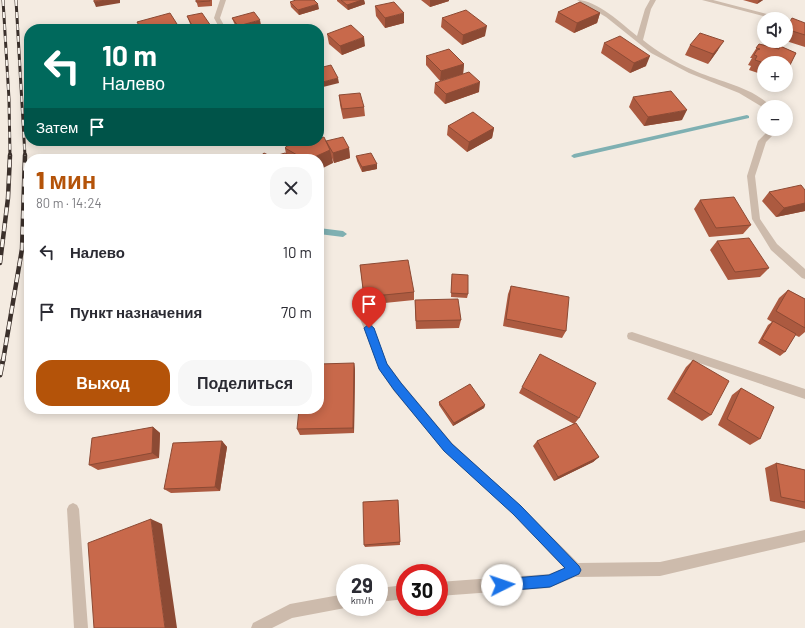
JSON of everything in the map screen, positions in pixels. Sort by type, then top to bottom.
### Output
[{"type":"street","points":[[220,24],[217,18],[223,0]]},
{"type":"street","points":[[580,0],[608,16],[652,52],[691,72],[742,91],[758,100]]},
{"type":"street","points":[[639,41],[648,9],[653,0]]},
{"type":"street","points":[[705,0],[757,13]]},
{"type":"street","points":[[767,136],[762,141],[751,176],[756,219],[774,247],[805,276]]},
{"type":"street","points":[[364,316],[383,366],[397,386],[448,447],[517,510],[575,570]]},
{"type":"street","points":[[632,336],[805,394]]},
{"type":"street","points":[[73,509],[81,628]]},
{"type":"street","points":[[448,588],[550,581],[575,570],[660,569],[805,536]]},
{"type":"street","points":[[258,628],[290,611],[336,603]]},
{"type":"building","points":[[94,0],[106,0],[94,2]]},
{"type":"building","points":[[196,0],[210,0],[210,1],[196,2]]},
{"type":"building","points":[[296,0],[314,0],[318,4],[298,10],[290,2]]},
{"type":"building","points":[[341,0],[362,0],[347,5]]},
{"type":"building","points":[[394,2],[404,13],[385,18],[375,6]]},
{"type":"building","points":[[580,2],[600,13],[577,23],[558,12]]},
{"type":"building","points":[[466,10],[487,26],[463,35],[442,18]]},
{"type":"building","points":[[254,12],[260,20],[245,24],[236,24],[232,18]]},
{"type":"building","points":[[170,13],[177,24],[138,24],[137,22]]},
{"type":"building","points":[[202,13],[210,24],[191,24],[187,16]]},
{"type":"building","points":[[793,18],[805,23],[805,35],[793,31]]},
{"type":"building","points":[[351,25],[364,37],[340,46],[327,34]]},
{"type":"building","points":[[700,33],[724,41],[713,54],[690,45]]},
{"type":"building","points":[[620,36],[650,56],[634,63],[604,43]]},
{"type":"building","points":[[757,47],[757,48],[785,48],[796,53],[793,59],[793,56],[757,56],[754,55],[757,50],[760,49],[756,48]]},
{"type":"building","points":[[449,49],[464,64],[441,71],[426,56]]},
{"type":"building","points":[[331,65],[338,78],[324,82],[324,67]]},
{"type":"building","points":[[469,72],[480,82],[446,94],[435,83]]},
{"type":"building","points":[[671,91],[687,110],[648,117],[633,97]]},
{"type":"building","points":[[360,93],[364,107],[342,109],[339,95]]},
{"type":"building","points":[[473,112],[494,128],[469,142],[448,126]]},
{"type":"building","points":[[324,137],[330,150],[321,154],[295,154],[285,148],[287,146],[324,146]]},
{"type":"building","points":[[343,137],[349,148],[333,153],[326,141]]},
{"type":"building","points":[[371,153],[377,164],[362,167],[356,156]]},
{"type":"building","points":[[801,185],[805,190],[805,203],[784,208],[769,192]]},
{"type":"building","points":[[734,197],[751,225],[716,228],[700,200]]},
{"type":"building","points":[[749,238],[769,268],[735,272],[717,241]]},
{"type":"building","points":[[408,260],[414,292],[364,297],[360,265]]},
{"type":"building","points":[[452,274],[468,275],[468,294],[451,293]]},
{"type":"building","points":[[511,286],[569,297],[566,331],[506,319]]},
{"type":"building","points":[[788,290],[805,299],[805,328],[776,311]]},
{"type":"building","points":[[458,299],[461,320],[416,321],[415,300]]},
{"type":"building","points":[[773,321],[796,334],[785,352],[762,339]]},
{"type":"building","points":[[540,354],[596,383],[579,418],[522,387]]},
{"type":"building","points":[[693,360],[729,381],[711,415],[674,392]]},
{"type":"building","points":[[354,363],[353,428],[297,429],[298,414],[324,414],[324,364]]},
{"type":"building","points":[[470,384],[485,405],[454,423],[439,402]]},
{"type":"building","points":[[741,388],[774,407],[760,439],[727,419]]},
{"type":"building","points":[[576,423],[599,457],[558,477],[537,441]]},
{"type":"building","points":[[153,427],[152,453],[89,465],[92,438]]},
{"type":"building","points":[[222,441],[215,487],[164,489],[173,443]]},
{"type":"building","points":[[776,463],[805,470],[805,502],[781,497]]},
{"type":"building","points":[[398,500],[400,542],[364,545],[363,502]]},
{"type":"building","points":[[151,519],[165,628],[94,628],[88,543]]},
{"type":"waterway","points":[[574,156],[747,117]]},
{"type":"waterway","points":[[324,232],[343,234]]},
{"type":"railway","points":[[3,0],[9,99],[10,155]]},
{"type":"railway","points":[[16,0],[24,139]]},
{"type":"railway","points":[[24,146],[25,154]]},
{"type":"railway","points":[[0,263],[8,198],[10,155]]},
{"type":"railway","points":[[3,361],[22,249],[24,186]]},
{"type":"railway","points":[[0,375],[3,360]]},
{"type":"route","points":[[369,328],[383,366],[397,386],[448,447],[517,510],[575,570],[550,581],[502,585]]}]
